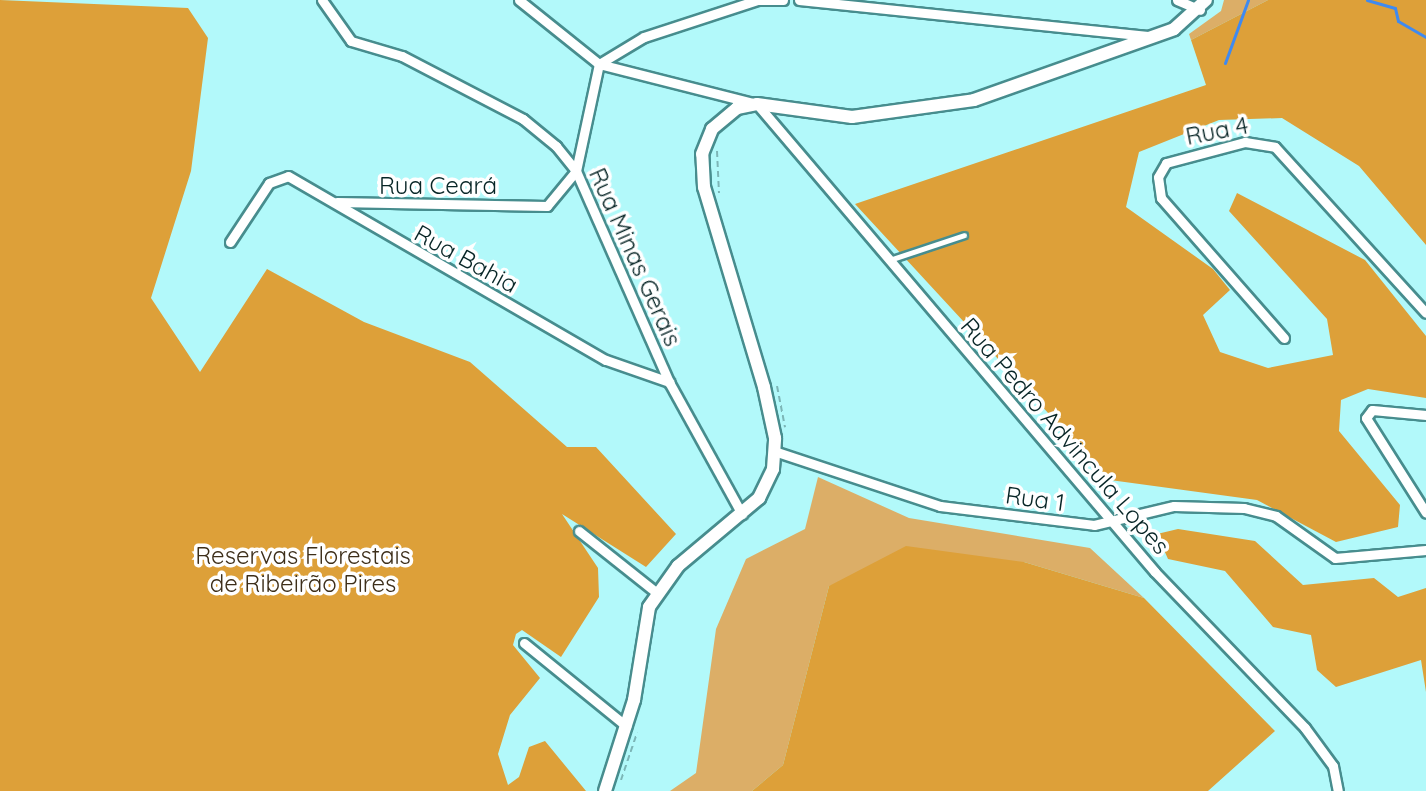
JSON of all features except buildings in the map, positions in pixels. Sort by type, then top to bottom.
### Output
[{"type":"main road","points":[[605,791],[633,724],[657,593],[742,514],[768,484],[774,451],[764,387],[717,239],[702,154],[721,119],[757,104],[852,117],[925,111],[1154,37],[1203,5]]},
{"type":"street","name":"Rua Minas Gerais","points":[[322,0],[351,41],[402,56],[523,119],[576,171],[669,382],[742,514]]},
{"type":"street","points":[[519,0],[599,64],[757,104]]},
{"type":"street","points":[[599,64],[644,37],[757,0],[783,0]]},
{"type":"street","points":[[799,0],[1154,37]]},
{"type":"street","points":[[1177,0],[1203,5]]},
{"type":"street","name":"Rua Ceará","points":[[337,202],[405,208],[474,201],[538,209],[554,202],[576,171],[599,64]]},
{"type":"street","name":"Rua Pedro Advincula Lopes","points":[[757,104],[1115,521],[1305,728],[1333,766],[1338,791]]},
{"type":"street","name":"Rua 4","points":[[1284,338],[1161,198],[1158,177],[1166,163],[1245,142],[1275,147],[1426,313]]},
{"type":"street","name":"Rua Bahia","points":[[230,242],[275,178],[296,179],[606,360],[669,382]]},
{"type":"street","points":[[1426,415],[1383,409],[1366,418],[1426,513]]},
{"type":"street","name":"Rua 1","points":[[774,451],[940,506],[1076,525],[1115,521],[1174,506],[1244,508],[1276,516],[1335,558],[1426,550]]},
{"type":"street","points":[[579,531],[657,593]]},
{"type":"street","points":[[524,643],[633,724]]},
{"type":"lane","points":[[888,260],[964,235]]},
{"type":"path","points":[[717,145],[721,205]]},
{"type":"path","points":[[774,377],[785,421]]},
{"type":"path","points":[[616,791],[633,724]]},
{"type":"shaded area","points":[[1224,0],[1268,0],[1191,40],[1189,34],[1221,11]]},
{"type":"shaded area","points":[[818,477],[909,518],[1090,548],[1144,598],[1024,562],[829,586],[783,765],[752,791],[670,791],[696,773],[716,629],[746,559],[805,529]]},
{"type":"green space","name":"Reservas Florestais de Ribeirão Pires","points":[[0,0],[188,8],[208,38],[191,171],[151,298],[200,372],[267,269],[364,322],[470,362],[567,447],[596,447],[676,534],[646,567],[562,514],[598,568],[599,597],[561,657],[522,630],[516,634],[513,645],[540,678],[510,715],[498,754],[508,785],[519,777],[529,747],[545,741],[586,791],[0,791]]},
{"type":"green space","points":[[1268,0],[1426,0],[1426,245],[1359,166],[1282,118],[1219,120],[1139,152],[1126,207],[1213,269],[1230,290],[1203,315],[1220,352],[1268,368],[1333,355],[1327,319],[1229,211],[1237,193],[1365,260],[1426,336],[1426,398],[1368,389],[1341,400],[1339,431],[1400,505],[1398,527],[1336,542],[1257,500],[1110,480],[855,204],[1206,85],[1191,40]]},
{"type":"green space","points":[[1178,529],[1255,541],[1303,585],[1374,578],[1398,597],[1426,588],[1426,692],[1421,660],[1336,687],[1317,670],[1311,635],[1273,627],[1225,571],[1168,559],[1157,534]]},
{"type":"green space","points":[[906,546],[1024,562],[1144,598],[1275,731],[1208,791],[752,791],[783,765],[829,586]]},
{"type":"waterway","points":[[1225,63],[1248,0]]},
{"type":"waterway","points":[[1367,0],[1395,8],[1398,21],[1426,37]]}]
